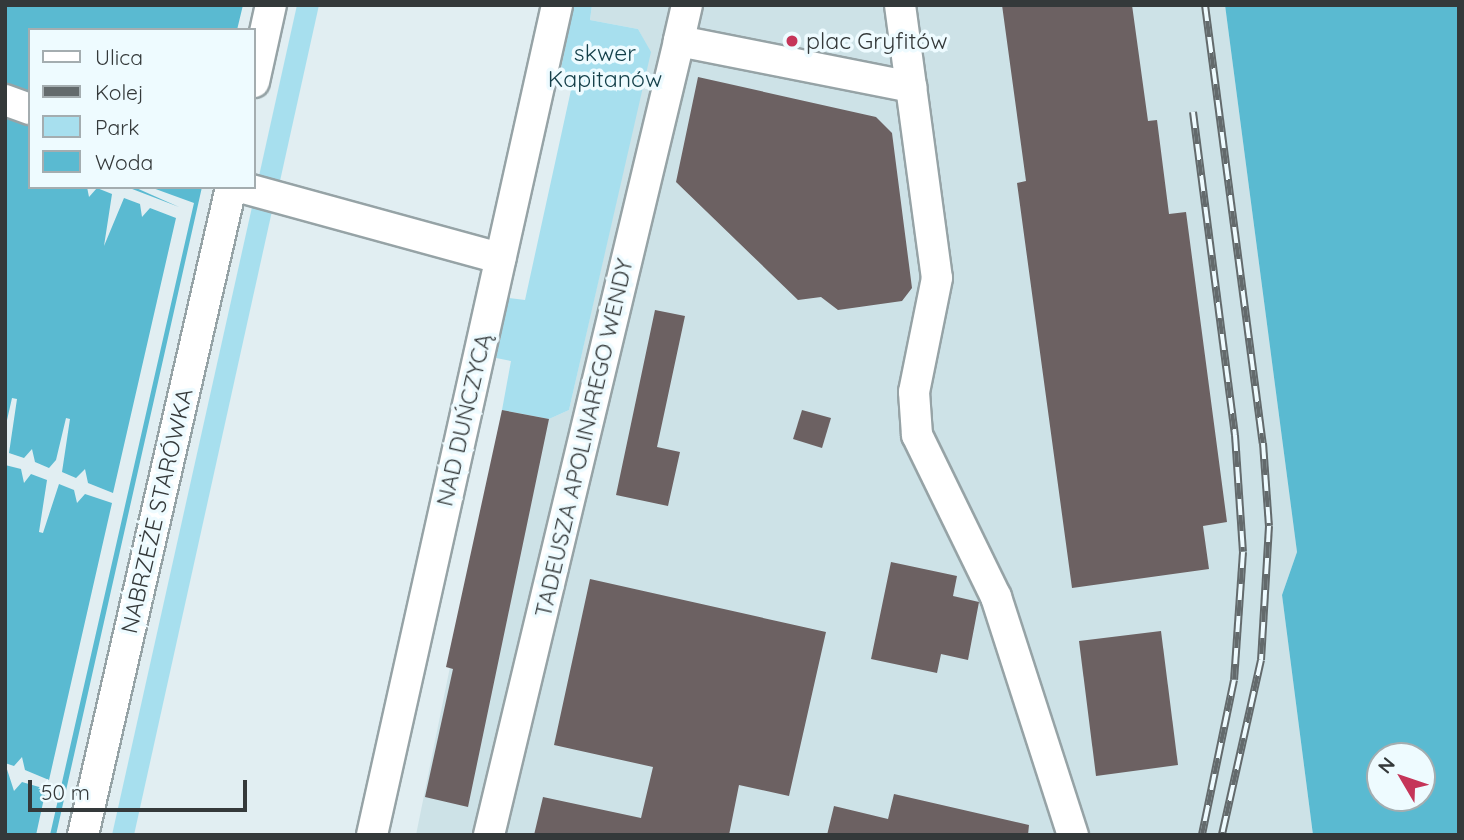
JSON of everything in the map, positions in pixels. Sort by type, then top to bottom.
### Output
[{"type":"street","points":[[256,73],[271,5]]},
{"type":"street","name":"NAD DUŃCZYCĄ","points":[[372,835],[557,5]]},
{"type":"street","name":"TADEUSZA APOLINAREGO WENDY","points":[[489,835],[687,5]]},
{"type":"street","points":[[900,5],[937,278],[936,302],[914,392],[917,435],[996,597],[1073,835]]},
{"type":"street","points":[[679,41],[912,87]]},
{"type":"street","points":[[5,100],[28,108]]},
{"type":"street","name":"NABRZEŻE STARÓWKA","points":[[83,835],[231,189]]},
{"type":"street","points":[[247,189],[500,258]]},
{"type":"shaded area","points":[[592,5],[1225,5],[1297,552],[1282,595],[1313,835],[416,835],[502,410],[549,419],[569,410],[650,52],[638,29],[590,20]]},
{"type":"green space","points":[[297,5],[319,5],[280,181],[259,176]]},
{"type":"green space","name":"skwer Kapitanów","points":[[574,5],[592,5],[590,20],[638,29],[651,52],[569,410],[549,419],[502,410],[511,361],[496,358],[509,298],[525,300],[571,90],[559,78]]},
{"type":"green space","points":[[252,207],[272,211],[134,835],[112,835]]},
{"type":"water","points":[[5,5],[243,5],[237,28],[28,28],[28,189],[202,189],[56,835],[5,835]]},
{"type":"water","points":[[1225,5],[1459,5],[1459,835],[1313,835],[1282,595],[1297,552]]},
{"type":"pier","points":[[87,189],[96,189],[89,197]]},
{"type":"pier","points":[[100,189],[132,189],[179,207],[138,189],[156,189],[194,203],[50,835],[36,835],[46,789],[22,782],[14,791],[5,763],[14,766],[22,757],[25,770],[49,780],[112,503],[85,494],[77,503],[74,490],[59,484],[43,533],[39,532],[47,480],[31,474],[24,483],[21,469],[5,465],[5,429],[12,398],[17,399],[9,453],[24,458],[32,449],[35,462],[49,468],[56,460],[66,418],[70,419],[62,472],[76,478],[85,469],[88,483],[113,493],[176,218],[150,208],[142,217],[140,204],[124,198],[104,246],[112,194]]},
{"type":"building","points":[[1002,5],[1132,5],[1148,121],[1157,120],[1169,214],[1186,212],[1227,522],[1203,526],[1209,569],[1072,588],[1017,183],[1026,181]]},
{"type":"building","points":[[698,77],[876,117],[892,133],[912,288],[902,301],[838,310],[821,297],[798,300],[676,182]]},
{"type":"building","points":[[655,310],[685,316],[657,447],[680,452],[668,506],[616,495]]},
{"type":"building","points":[[502,410],[549,419],[468,807],[425,797],[453,669],[446,667]]},
{"type":"building","points":[[802,410],[831,418],[822,448],[793,439]]},
{"type":"building","points":[[891,562],[957,576],[953,596],[979,602],[968,660],[941,654],[937,673],[871,659]]},
{"type":"building","points":[[590,579],[826,632],[789,796],[739,785],[729,835],[534,835],[543,797],[641,818],[653,767],[554,745]]},
{"type":"building","points":[[1161,631],[1178,765],[1096,776],[1079,641]]},
{"type":"building","points":[[894,794],[1029,825],[1028,835],[827,835],[834,806],[888,819]]},
{"type":"railway","points":[[1205,5],[1263,443],[1269,526],[1261,660],[1222,835]]},
{"type":"railway","points":[[1193,112],[1235,435],[1243,552],[1234,680],[1202,835]]},
{"type":"place","name":"plac Gryfitów","points":[[792,41]]}]
